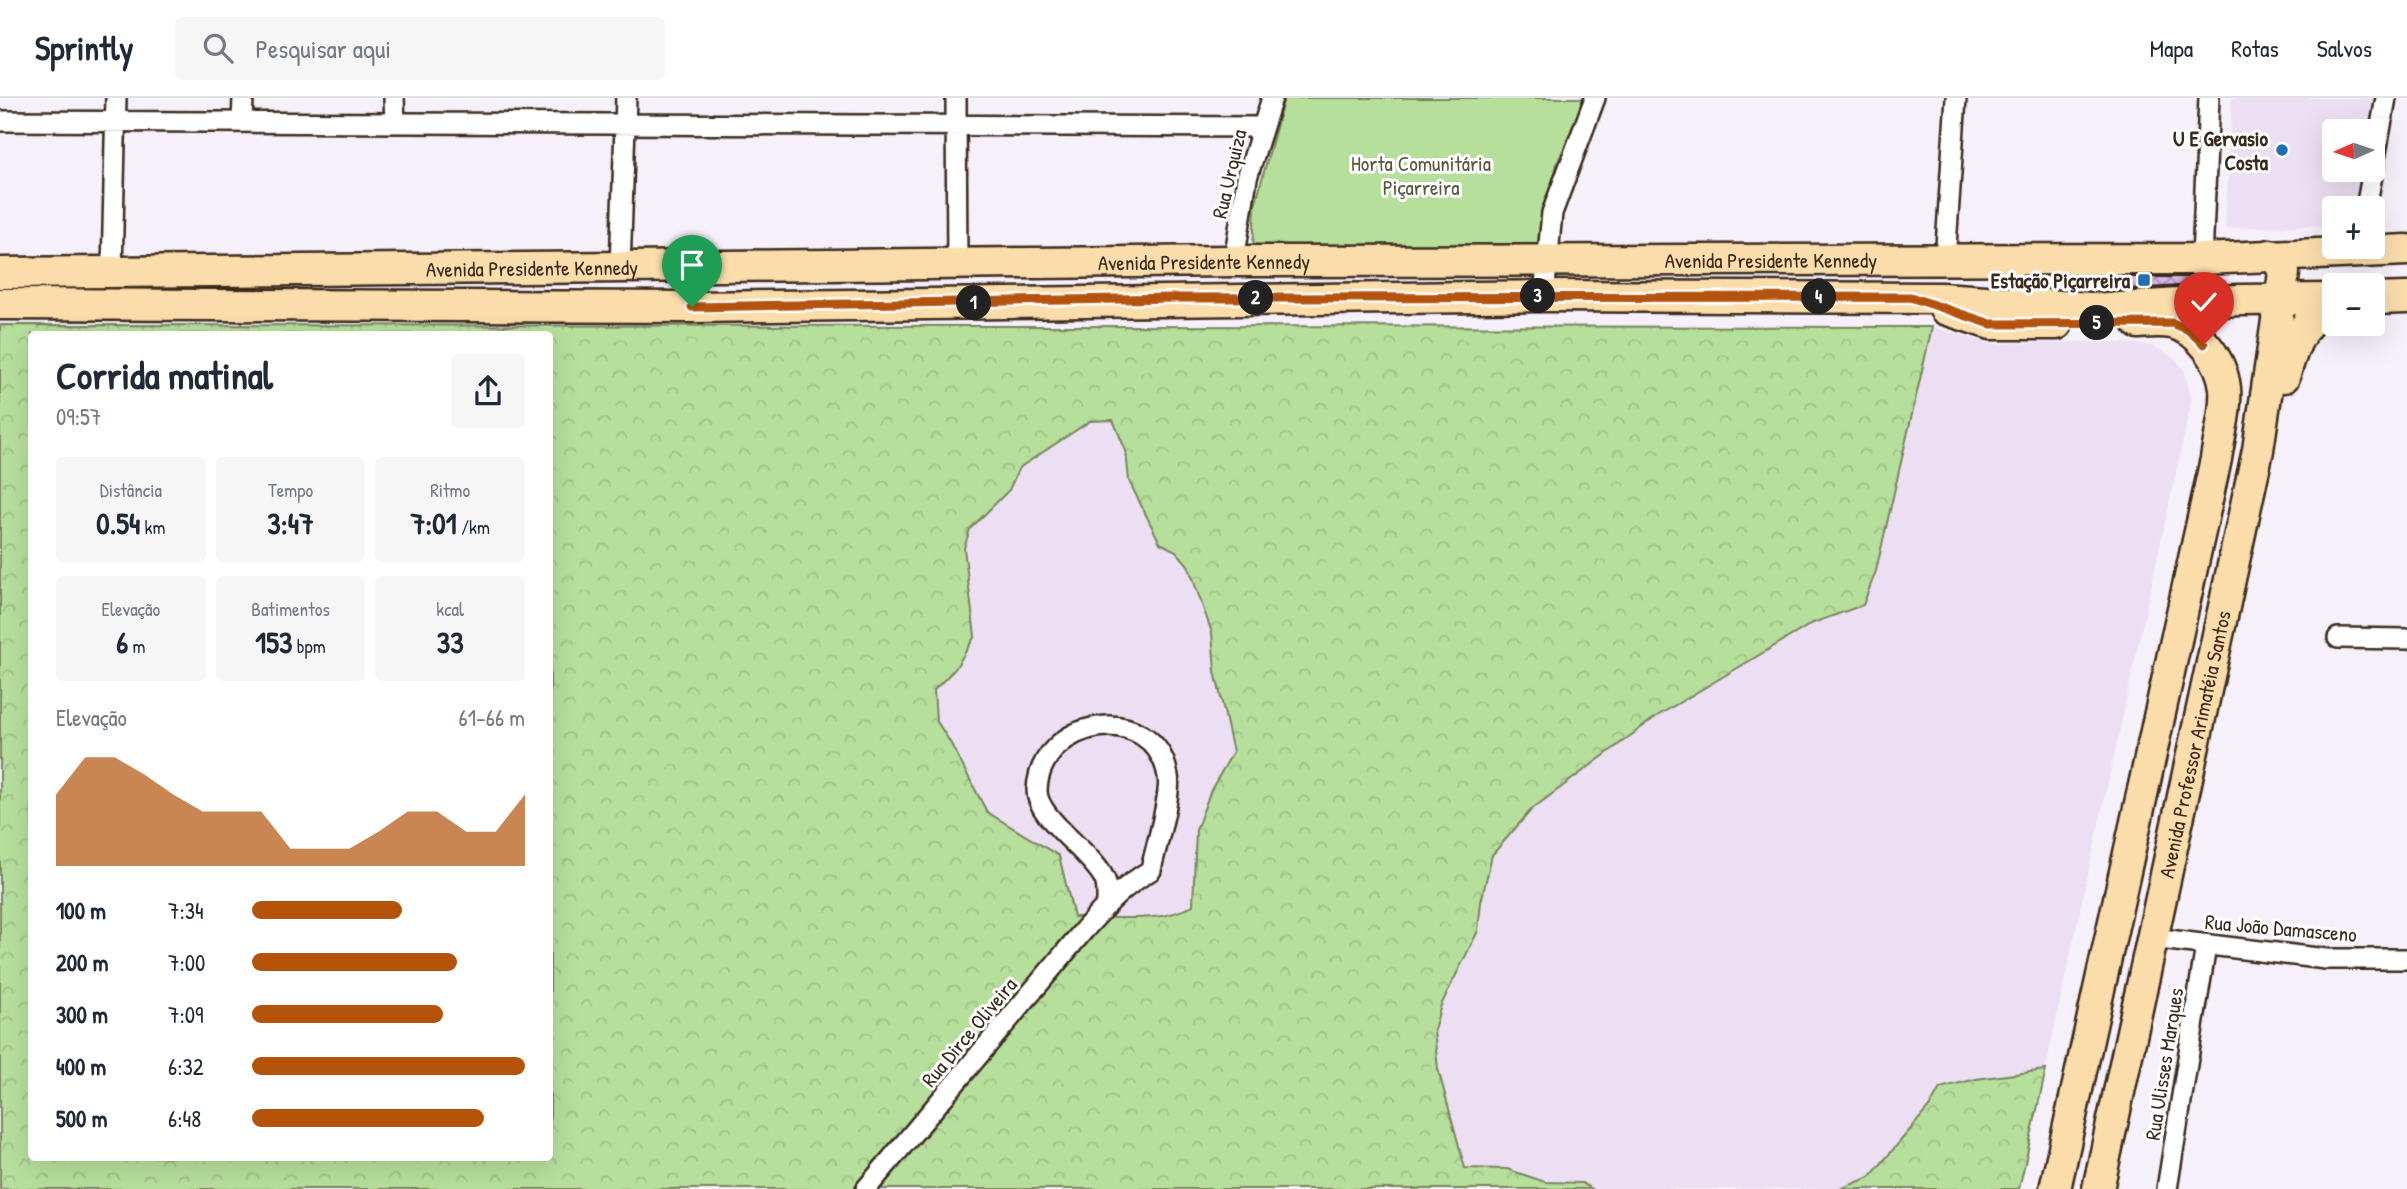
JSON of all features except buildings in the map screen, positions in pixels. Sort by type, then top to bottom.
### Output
[{"type":"main road","name":"Avenida Presidente Kennedy","points":[[2385,250],[2407,250]]},
{"type":"main road","name":"Avenida Presidente Kennedy","points":[[0,273],[1234,261],[2202,259],[2322,251]]},
{"type":"main road","name":"Avenida Professor Arimatéia Santos","points":[[2098,1189],[2258,450],[2281,299],[2282,264],[2270,255]]},
{"type":"main road","points":[[415,306],[416,268]]},
{"type":"main road","points":[[320,269],[321,304]]},
{"type":"main road","name":"Avenida Presidente Kennedy","points":[[0,304],[888,306],[1161,299],[1544,296],[1910,297],[2105,309],[2322,299]]},
{"type":"main road","name":"Avenida Professor Arimatéia Santos","points":[[1910,297],[1991,324],[2172,323],[2187,329],[2204,344],[2218,362],[2225,388],[2216,459],[2055,1189]]},
{"type":"main road","points":[[2385,299],[2407,298]]},
{"type":"main road","points":[[2258,450],[2298,335],[2322,311]]},
{"type":"main road","points":[[2080,1074],[2083,1137],[2075,1172],[2078,1182],[2084,1182],[2089,1177],[2106,1112],[2121,1078]]},
{"type":"street","points":[[112,272],[116,98]]},
{"type":"street","points":[[242,122],[243,98]]},
{"type":"street","points":[[394,98],[395,123]]},
{"type":"street","points":[[620,268],[626,98]]},
{"type":"street","points":[[956,98],[954,126],[957,265]]},
{"type":"street","name":"Rua Urquiza","points":[[1234,261],[1247,178],[1272,98]]},
{"type":"street","points":[[1544,296],[1552,214],[1595,98]]},
{"type":"street","points":[[1945,261],[1956,98]]},
{"type":"street","points":[[2202,259],[2209,98]]},
{"type":"street","points":[[2382,119],[2386,98]]},
{"type":"street","points":[[0,121],[1263,127]]},
{"type":"street","points":[[2338,638],[2407,639]]},
{"type":"street","name":"Rua Dirce Oliveira","points":[[866,1189],[1107,904],[1125,885],[1151,870],[1169,792],[1168,775],[1161,757],[1146,737],[1107,723],[1090,727],[1061,743],[1044,768],[1037,789],[1039,804],[1086,853],[1106,880],[1107,904]]},
{"type":"street","name":"Rua João Damasceno","points":[[2152,938],[2326,959],[2407,959]]},
{"type":"street","name":"Rua Ulisses Marques","points":[[2167,1189],[2206,946]]},
{"type":"shaded area","name":"U E Gervasio Costa","points":[[2232,98],[2375,98],[2371,119],[2322,119],[2322,182],[2360,182],[2357,196],[2322,196],[2322,225],[2225,228]]},
{"type":"shaded area","points":[[0,325],[1932,327],[1991,344],[2081,342],[2144,344],[2154,347],[2176,359],[2184,370],[2191,398],[2189,413],[2019,1189],[0,1189]]},
{"type":"green space","name":"Horta Comunitária Piçarreira","points":[[1284,98],[1588,98],[1557,163],[1539,251],[1253,251],[1255,205]]},
{"type":"green space","points":[[0,325],[1932,327],[1876,571],[1863,605],[1813,623],[1657,716],[1532,809],[1492,855],[1481,902],[1478,931],[1441,1005],[1434,1030],[1438,1069],[1465,1168],[1507,1169],[1545,1182],[1582,1183],[1592,1189],[0,1189]],"holes":[[[1113,420],[1126,451],[1129,481],[1160,543],[1176,551],[1188,565],[1212,633],[1215,671],[1233,752],[1211,790],[1196,830],[1193,905],[1180,911],[1151,917],[1074,917],[1059,856],[987,812],[936,720],[934,690],[955,669],[975,636],[964,548],[970,529],[1009,490],[1019,468],[1090,421]]]},
{"type":"green space","points":[[2046,1070],[2019,1189],[1840,1189],[1870,1177],[1930,1106],[1940,1088],[1976,1079]]},
{"type":"place","name":"U E Gervasio Costa","points":[[2282,150]]},
{"type":"place","name":"Estação Piçarreira","points":[[2144,280]]},
{"type":"route","points":[[692,307],[902,306],[1174,298],[1910,297],[1991,324],[2172,323],[2187,329],[2204,344]]}]
